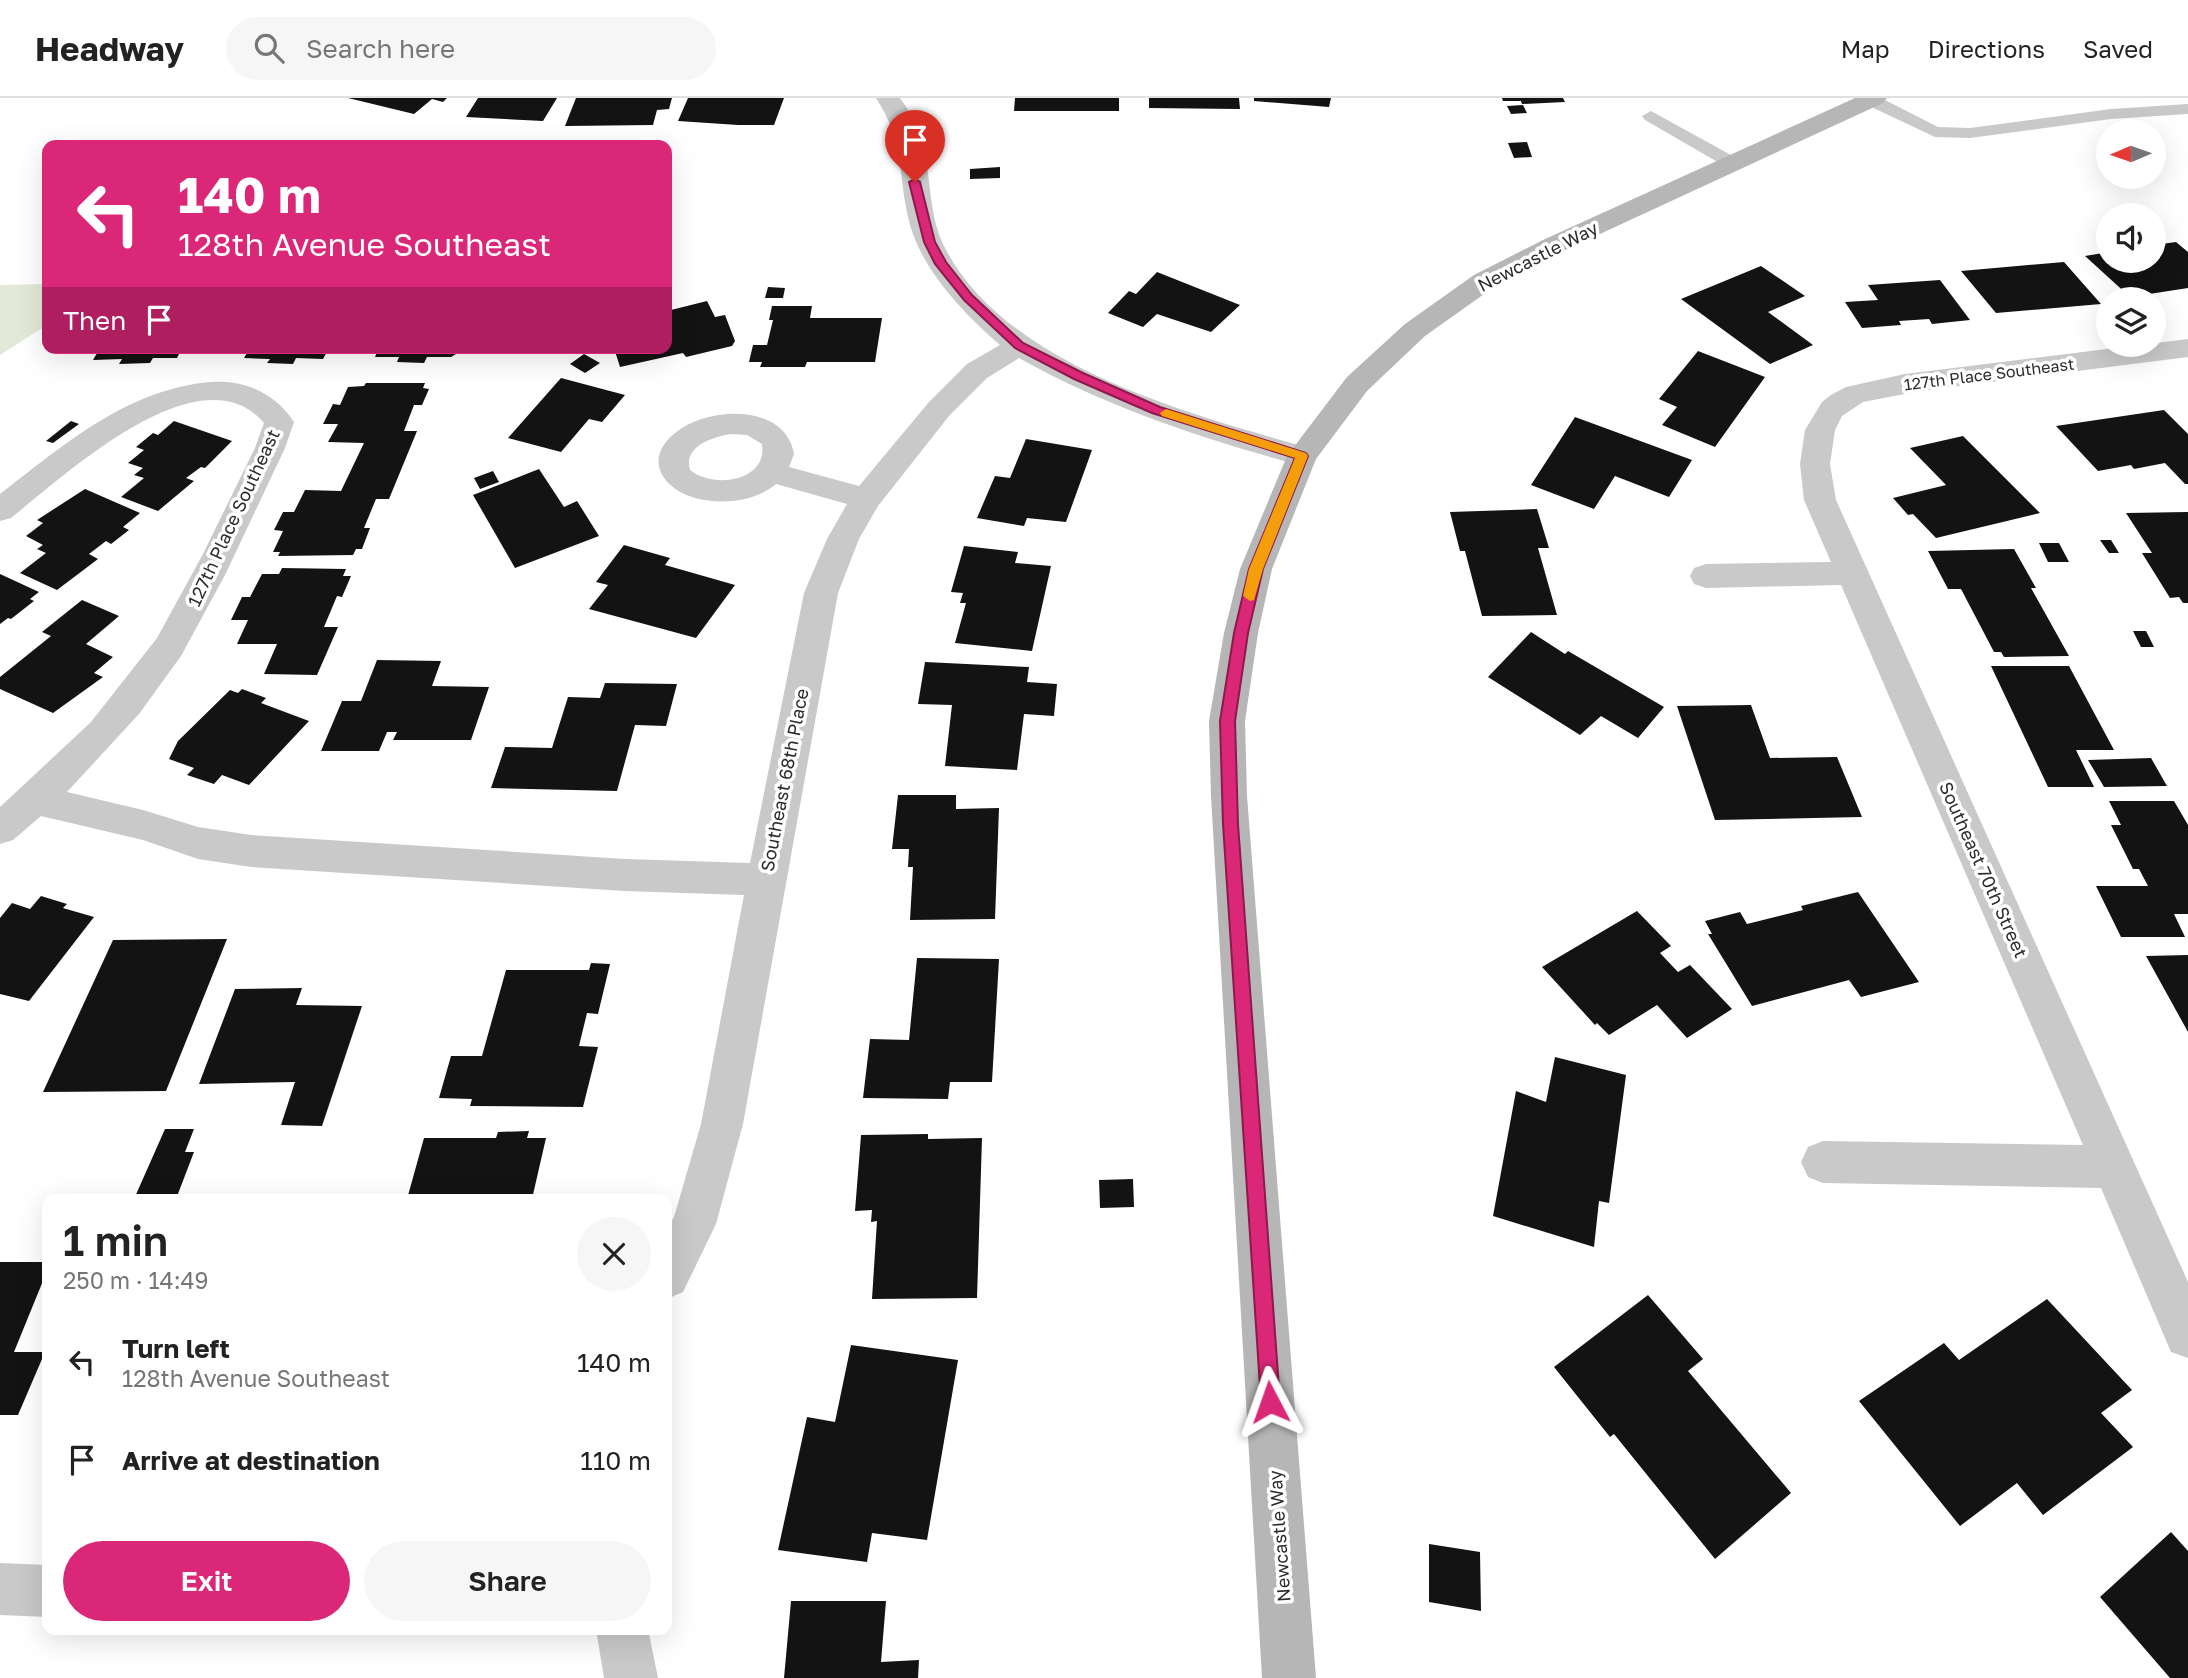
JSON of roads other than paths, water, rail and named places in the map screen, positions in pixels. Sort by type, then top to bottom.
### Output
[{"type":"main road","name":"Newcastle Way","points":[[1289,1678],[1231,824],[1227,721],[1241,633],[1256,569],[1302,456],[1357,384],[1415,330],[1485,281],[1552,246],[1873,99]]},
{"type":"street","points":[[888,98],[908,136],[918,205],[929,242],[941,264],[968,297],[1019,346],[1078,376],[1156,410],[1302,456]]},
{"type":"street","name":"Southeast 68th Place","points":[[672,1266],[694,1224],[722,1124],[821,593],[843,539],[866,499],[939,409],[977,371],[1019,346]]},
{"type":"street","name":"127th Place Southeast","points":[[1835,406],[1856,394],[1896,384],[2188,348]]},
{"type":"street","name":"127th Place Southeast","points":[[0,510],[108,429],[138,410],[172,396],[202,390],[233,391],[254,397],[270,408],[279,422],[270,448],[187,618],[161,659],[128,704],[35,800],[0,829]]},
{"type":"street","name":"Southeast 70th Street","points":[[1835,406],[1821,424],[1815,447],[1814,469],[1820,500],[2188,1335]]},
{"type":"street","points":[[771,472],[866,499]]},
{"type":"street","points":[[1706,576],[1852,573]]},
{"type":"street","points":[[35,800],[143,825],[198,843],[251,851],[625,875],[766,880]]},
{"type":"street","points":[[1823,1161],[2114,1167]]},
{"type":"street","points":[[0,1589],[42,1591]]},
{"type":"street","points":[[623,1635],[631,1678]]},
{"type":"lane","points":[[1873,99],[1935,132],[1970,133],[2111,114],[2188,108]]},
{"type":"lane","points":[[1651,116],[1734,164]]}]
